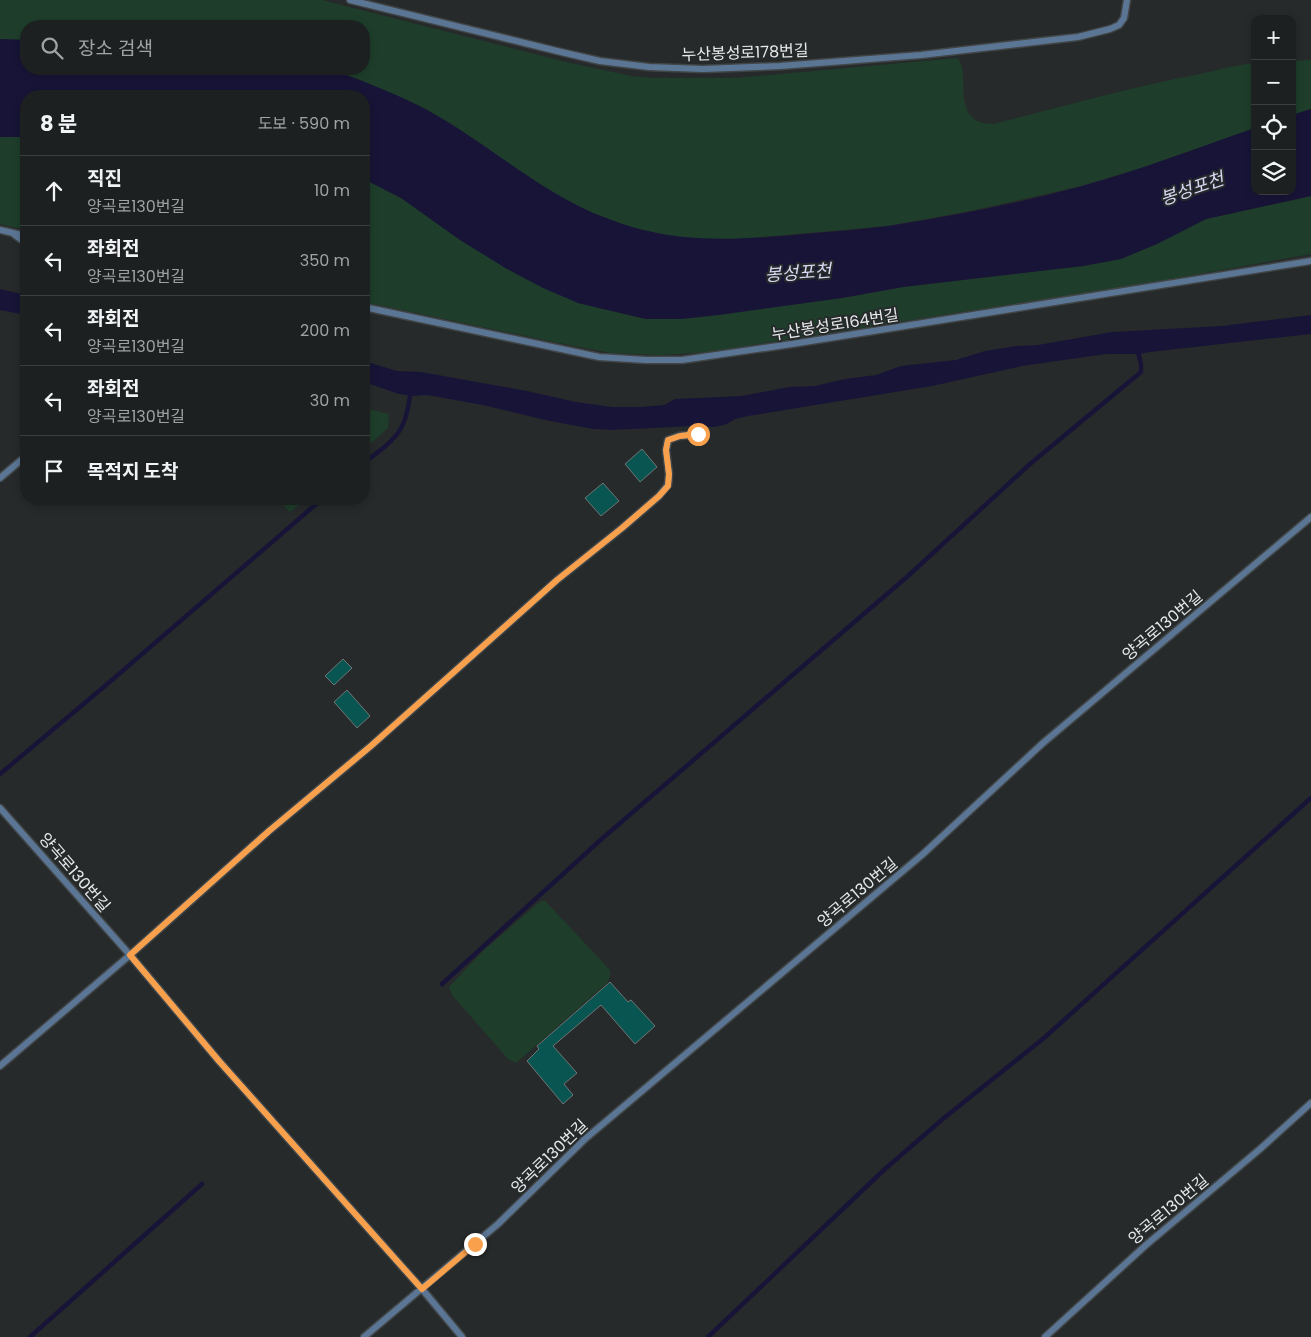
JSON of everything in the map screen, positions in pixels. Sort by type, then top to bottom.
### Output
[{"type":"lane","name":"누산봉성로178번길","points":[[350,0],[600,61],[649,67],[703,69],[780,66],[921,55],[1078,37],[1110,30],[1119,25],[1124,18],[1127,0]]},
{"type":"lane","points":[[0,230],[20,235]]},
{"type":"lane","points":[[12,233],[20,239]]},
{"type":"lane","name":"누산봉성로164번길","points":[[370,308],[599,357],[682,360],[801,343],[1311,261]]},
{"type":"lane","points":[[0,1066],[130,955],[256,843],[372,745],[557,580],[659,496],[668,486],[669,474],[666,450],[668,440],[680,436],[698,434]]},
{"type":"lane","points":[[0,478],[20,461]]},
{"type":"lane","name":"양곡로130번길","points":[[364,1337],[498,1224],[585,1139],[923,854],[1050,738],[1311,517]]},
{"type":"lane","name":"양곡로130번길","points":[[0,808],[462,1337]]},
{"type":"lane","name":"양곡로130번길","points":[[1045,1337],[1139,1251],[1260,1150],[1311,1103]]},
{"type":"green space","points":[[0,0],[322,0],[566,62],[631,76],[654,78],[737,78],[957,58],[963,74],[966,107],[971,116],[980,122],[994,124],[1144,86],[1251,64],[1251,129],[1142,168],[1081,186],[970,211],[887,226],[738,239],[703,240],[667,236],[635,229],[584,210],[554,194],[429,111],[346,75],[370,75],[370,20],[20,20],[20,40],[0,39]]},
{"type":"green space","points":[[1311,60],[1311,109],[1296,114],[1296,105],[1296,61]]},
{"type":"green space","points":[[0,137],[20,137],[20,229],[0,224]]},
{"type":"green space","points":[[370,182],[401,198],[578,303],[646,319],[842,298],[903,287],[1083,266],[1120,259],[1157,244],[1206,219],[1311,196],[1311,254],[1160,281],[708,352],[660,355],[611,353],[370,303]]},
{"type":"green space","points":[[370,409],[389,414],[388,428],[370,444]]},
{"type":"green space","points":[[284,505],[299,505],[290,512]]},
{"type":"green space","points":[[541,901],[545,901],[610,970],[610,977],[607,983],[516,1063],[508,1059],[452,995],[449,987],[484,950]]},
{"type":"water","name":"봉성포천","points":[[0,39],[20,40],[20,75],[345,75],[393,93],[429,111],[560,196],[582,208],[632,227],[683,237],[735,239],[788,236],[888,226],[961,213],[1034,198],[1104,180],[1251,129],[1251,195],[1296,195],[1296,114],[1311,109],[1311,196],[1206,219],[1157,244],[1121,259],[1083,266],[903,287],[842,298],[719,315],[682,319],[646,319],[578,303],[543,288],[507,269],[460,240],[401,198],[370,182],[370,90],[20,90],[20,137],[0,137]]},
{"type":"water","points":[[0,289],[20,294],[20,314],[0,310]]},
{"type":"water","points":[[1311,315],[1311,334],[1140,354],[1106,354],[1022,366],[932,386],[748,416],[715,427],[593,429],[483,405],[427,395],[399,394],[370,384],[370,363],[397,371],[421,372],[576,402],[612,407],[641,407],[664,405],[675,399],[742,396],[789,387],[815,386],[845,379],[876,375],[901,366],[956,360],[985,351],[1038,345],[1112,332],[1222,326]]},
{"type":"building","points":[[642,449],[657,467],[640,482],[625,464]]},
{"type":"building","points":[[603,483],[619,501],[601,516],[585,498]]},
{"type":"building","points":[[343,659],[352,668],[334,685],[325,676]]},
{"type":"building","points":[[347,690],[370,716],[357,728],[334,702]]},
{"type":"building","points":[[610,982],[628,1002],[631,1000],[655,1026],[635,1044],[601,1005],[553,1046],[577,1073],[564,1084],[573,1095],[563,1104],[527,1061],[539,1049],[537,1046]]},
{"type":"waterway","points":[[442,984],[605,836],[908,576],[1030,464],[1141,372],[1137,348]]},
{"type":"waterway","points":[[370,458],[386,446],[400,430],[406,416],[411,390]]},
{"type":"waterway","points":[[0,774],[315,505]]},
{"type":"waterway","points":[[708,1337],[885,1169],[944,1118],[1044,1038],[1311,798]]},
{"type":"waterway","points":[[30,1337],[202,1184]]},
{"type":"route","points":[[475,1244],[422,1289],[219,1061],[130,955],[269,831],[372,745],[557,580],[659,496],[668,486],[669,474],[666,450],[668,440],[680,436],[698,434]]}]
